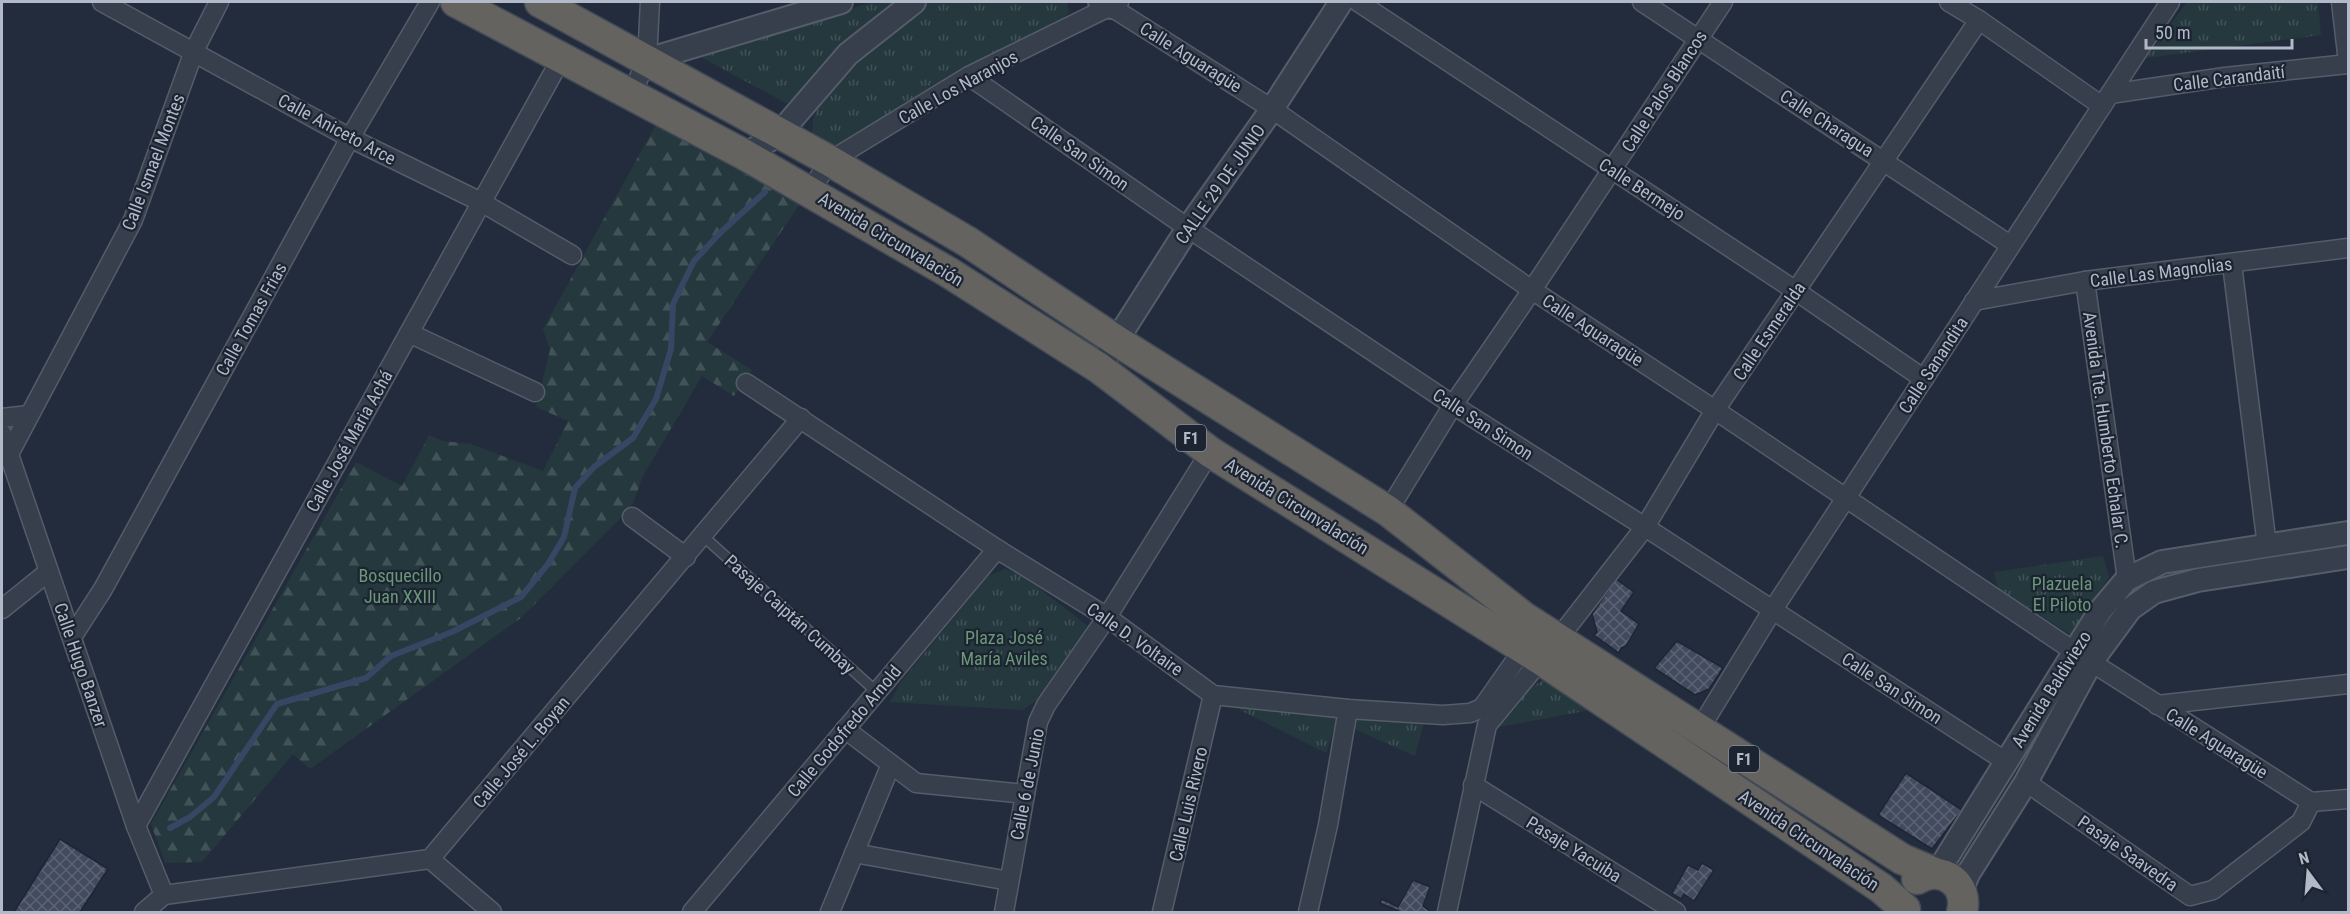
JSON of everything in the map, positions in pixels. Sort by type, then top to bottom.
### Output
[{"type":"highway","name":"Avenida Circunvalación","points":[[456,2],[632,93],[745,155],[948,272],[1099,368],[1210,452],[1540,643],[1699,730],[1902,859],[1936,873]]},
{"type":"highway","name":"Avenida Circunvalación","points":[[540,2],[830,161],[968,242],[1117,341],[1388,511],[1540,643],[1881,888],[1905,911]]},
{"type":"highway","name":"F1","points":[[1905,911],[1904,898],[1908,888],[1924,874],[1936,873],[1952,879],[1967,903]]},
{"type":"street","name":"Calle Aniceto Arce","points":[[102,2],[350,138],[481,202],[572,255]]},
{"type":"street","name":"Calle Ismael Montes","points":[[9,454],[133,220],[194,51],[219,2]]},
{"type":"street","name":"Calle Tomas Frias","points":[[72,637],[103,589],[350,138],[430,2]]},
{"type":"street","points":[[632,93],[647,60],[650,2]]},
{"type":"street","points":[[647,60],[841,2]]},
{"type":"street","points":[[745,155],[779,134],[848,54],[914,2]]},
{"type":"street","name":"CALLE 29 DE JUNIO","points":[[1099,368],[1188,228],[1272,109],[1341,2]]},
{"type":"street","name":"Calle Bermejo","points":[[1358,2],[1796,291],[1924,379]]},
{"type":"street","name":"Calle Charagua","points":[[1642,2],[2010,245]]},
{"type":"street","name":"Calle Palos Blancos","points":[[1388,511],[1453,405],[1723,2]]},
{"type":"street","points":[[1949,2],[2106,100]]},
{"type":"street","name":"Calle Sanandita","points":[[1699,730],[1845,498],[2170,2]]},
{"type":"street","points":[[2341,2],[2349,63]]},
{"type":"street","name":"Calle Aguaragüe","points":[[1111,3],[1272,109],[1532,290],[2083,657],[2311,802]]},
{"type":"street","name":"Calle Los Naranjos","points":[[810,191],[830,161],[969,76],[1111,3]]},
{"type":"street","name":"Calle Esmeralda","points":[[1540,643],[1645,527],[1715,410],[1979,20]]},
{"type":"street","name":"Calle José Maria Achá","points":[[136,826],[562,57]]},
{"type":"street","name":"Calle Carandaití","points":[[2106,100],[2225,77],[2349,63]]},
{"type":"street","name":"Calle San Simon","points":[[969,76],[1188,228],[1453,405],[2005,761]]},
{"type":"street","name":"Calle Las Magnolias","points":[[1974,301],[2085,281],[2349,248]]},
{"type":"street","points":[[2232,264],[2266,546]]},
{"type":"street","name":"Avenida Tte. Humberto Echalar C.","points":[[2085,281],[2127,579]]},
{"type":"street","points":[[409,333],[535,392]]},
{"type":"street","name":"Calle D. Voltaire","points":[[746,383],[997,549],[1107,617],[1214,695]]},
{"type":"street","points":[[2,418],[29,415]]},
{"type":"street","name":"Calle José L. Boyan","points":[[430,860],[801,418]]},
{"type":"street","name":"Calle Hugo Banzer","points":[[2,434],[136,826],[164,895]]},
{"type":"street","name":"Calle 6 de Junio","points":[[1004,912],[1038,722],[1046,705],[1107,617],[1210,452]]},
{"type":"street","points":[[632,517],[686,557]]},
{"type":"street","name":"Avenida Baldiviezo","points":[[1967,903],[1968,874],[2026,782],[2083,657],[2100,611],[2127,579],[2162,562],[2349,534]]},
{"type":"street","name":"Calle Godofredo Arnold","points":[[692,912],[997,549]]},
{"type":"street","name":"Avenida Baldiviezo","points":[[1936,873],[2005,761],[2083,657],[2130,609],[2154,592],[2198,580],[2349,557]]},
{"type":"street","points":[[2,609],[48,572]]},
{"type":"street","points":[[1214,695],[1348,709],[1443,714],[1470,713],[1482,708],[1540,643]]},
{"type":"street","points":[[1447,912],[1487,725],[1540,643]]},
{"type":"street","points":[[2157,705],[2349,684]]},
{"type":"street","name":"Calle Luis Rivero","points":[[1162,912],[1214,695]]},
{"type":"street","points":[[1308,912],[1328,825],[1348,709]]},
{"type":"street","points":[[845,729],[916,783],[1025,794]]},
{"type":"street","points":[[830,912],[891,764]]},
{"type":"street","name":"Pasaje Saavedra","points":[[2026,782],[2190,896],[2213,890],[2301,822],[2311,802]]},
{"type":"street","name":"Pasaje Yacuiba","points":[[1473,785],[1676,912]]},
{"type":"street","points":[[2311,802],[2349,799]]},
{"type":"street","points":[[854,853],[1010,881]]},
{"type":"street","points":[[144,912],[164,895],[430,860],[492,912]]},
{"type":"lane","name":"Pasaje Caiptán Cumbay","points":[[703,536],[878,693]]},
{"type":"green space","points":[[873,2],[899,2],[821,65],[796,100],[786,103],[697,55]]},
{"type":"green space","points":[[929,2],[1067,2],[1069,12],[1063,20],[944,80],[835,148],[812,137],[813,120],[821,100],[882,39]]},
{"type":"green space","points":[[2187,2],[2318,2],[2321,35],[2146,58]]},
{"type":"green space","name":"Bosquecillo Juan XXIII","points":[[659,119],[801,202],[707,342],[752,370],[734,396],[702,376],[643,476],[633,503],[521,618],[310,769],[293,754],[202,862],[165,863],[151,824],[356,462],[402,486],[429,435],[443,441],[471,444],[543,471],[568,421],[536,407],[550,350],[543,329]]},
{"type":"green space","name":"Plazuela El Piloto","points":[[2103,556],[2109,577],[2071,635],[1998,588],[1994,572]]},
{"type":"green space","name":"Plaza José María Aviles","points":[[1005,569],[1022,575],[1089,627],[1036,701],[1022,710],[890,702],[901,682],[988,576]]},
{"type":"green space","points":[[1551,678],[1597,706],[1585,711],[1499,727],[1527,691]]},
{"type":"green space","points":[[1241,707],[1341,708],[1326,753],[1240,710]]},
{"type":"green space","points":[[1355,711],[1426,715],[1415,756],[1352,728]]},
{"type":"building","points":[[1616,579],[1634,592],[1621,611],[1639,624],[1619,653],[1594,635],[1597,632],[1592,614]]},
{"type":"building","points":[[1677,641],[1723,668],[1709,689],[1695,695],[1654,668]]},
{"type":"building","points":[[1906,773],[1962,810],[1932,849],[1878,815]]},
{"type":"building","points":[[60,839],[108,869],[80,912],[14,912]]},
{"type":"building","points":[[1702,863],[1714,870],[1694,901],[1684,894],[1681,899],[1672,893],[1688,865],[1698,870]]},
{"type":"building","points":[[1413,880],[1430,887],[1423,906],[1431,912],[1401,912],[1380,903],[1382,899],[1398,907]]},
{"type":"waterway","points":[[170,828],[190,817],[214,797],[277,704],[366,678],[391,656],[452,632],[521,597],[548,564],[564,537],[575,488],[594,467],[633,438],[656,399],[671,349],[673,304],[694,261],[720,233],[765,192]]}]
